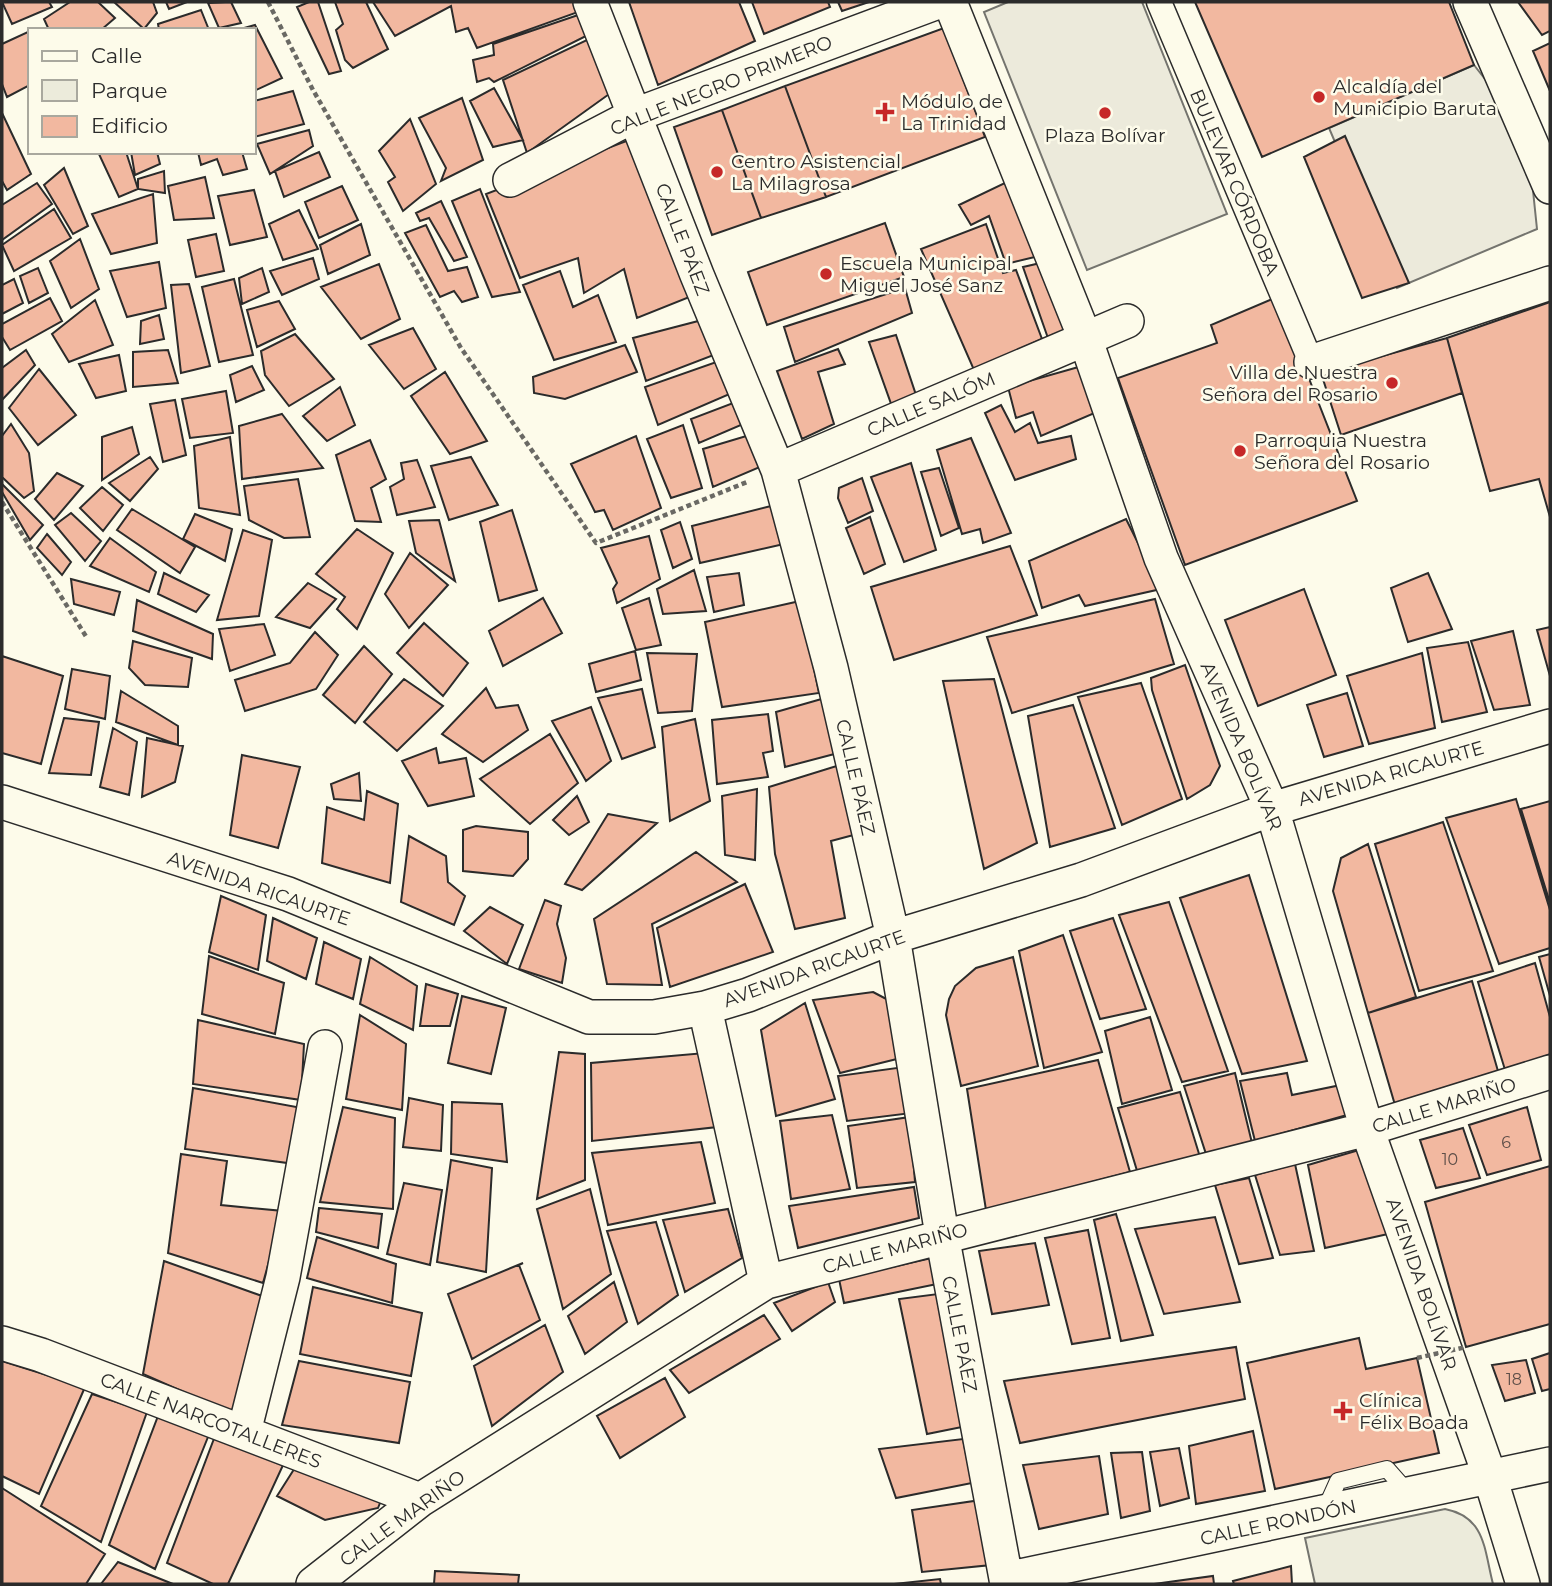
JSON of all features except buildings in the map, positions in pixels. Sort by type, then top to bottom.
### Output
[{"type":"street","name":"CALLE PÁEZ","points":[[590,2],[778,470],[831,668],[893,937],[942,1235],[1006,1582]]},
{"type":"street","name":"CALLE NEGRO PRIMERO","points":[[510,180],[635,116],[938,2]]},
{"type":"street","name":"AVENIDA BOLÍVAR","points":[[950,2],[1085,338],[1161,558],[1272,808],[1367,1129],[1490,1478],[1523,1584]]},
{"type":"street","name":"BULEVAR CÓRDOBA","points":[[1159,2],[1311,362]]},
{"type":"street","points":[[1470,2],[1550,187]]},
{"type":"street","points":[[1311,362],[1550,283]]},
{"type":"street","name":"CALLE SALÓM","points":[[778,470],[1127,321]]},
{"type":"street","name":"AVENIDA RICAURTE","points":[[2,802],[288,894],[589,1017],[654,1017],[705,1008],[748,995],[893,937],[1081,880],[1272,808],[1550,726]]},
{"type":"street","points":[[705,1008],[766,1282]]},
{"type":"street","points":[[244,1432],[283,1277],[324,1047]]},
{"type":"street","name":"CALLE MARIÑO","points":[[313,1584],[420,1500],[766,1282],[942,1235],[1367,1129],[1550,1072]]},
{"type":"street","name":"CALLE NARCOTALLERES","points":[[2,1343],[420,1500]]},
{"type":"street","name":"CALLE RONDÓN","points":[[1006,1582],[1550,1464]]},
{"type":"path","points":[[268,2],[313,90],[461,348],[596,543],[778,470]]},
{"type":"path","points":[[2,502],[87,638]]},
{"type":"path","points":[[1417,1358],[1466,1347]]},
{"type":"green space","points":[[1445,1509],[1469,1519],[1476,1527],[1485,1547],[1493,1584],[1315,1584],[1305,1538]]},
{"type":"shaded area","name":"Plaza Bolívar","points":[[1008,2],[1142,2],[1227,214],[1087,270],[984,12]]},
{"type":"shaded area","points":[[1474,65],[1527,133],[1537,229],[1397,288],[1329,128]]},
{"type":"place","name":"Alcaldía del Municipio Baruta","points":[[1319,97]]},
{"type":"place","name":"Módulo de La Trinidad","points":[[885,112]]},
{"type":"place","name":"Plaza Bolívar","points":[[1105,113]]},
{"type":"place","name":"Centro Asistencial La Milagrosa","points":[[717,172]]},
{"type":"place","name":"Escuela Municipal Miguel José Sanz","points":[[826,274]]},
{"type":"place","name":"Villa de Nuestra Señora del Rosario","points":[[1392,383]]},
{"type":"place","name":"Parroquia Nuestra Señora del Rosario","points":[[1240,451]]},
{"type":"place","name":"Clínica Félix Boada","points":[[1343,1411]]}]
